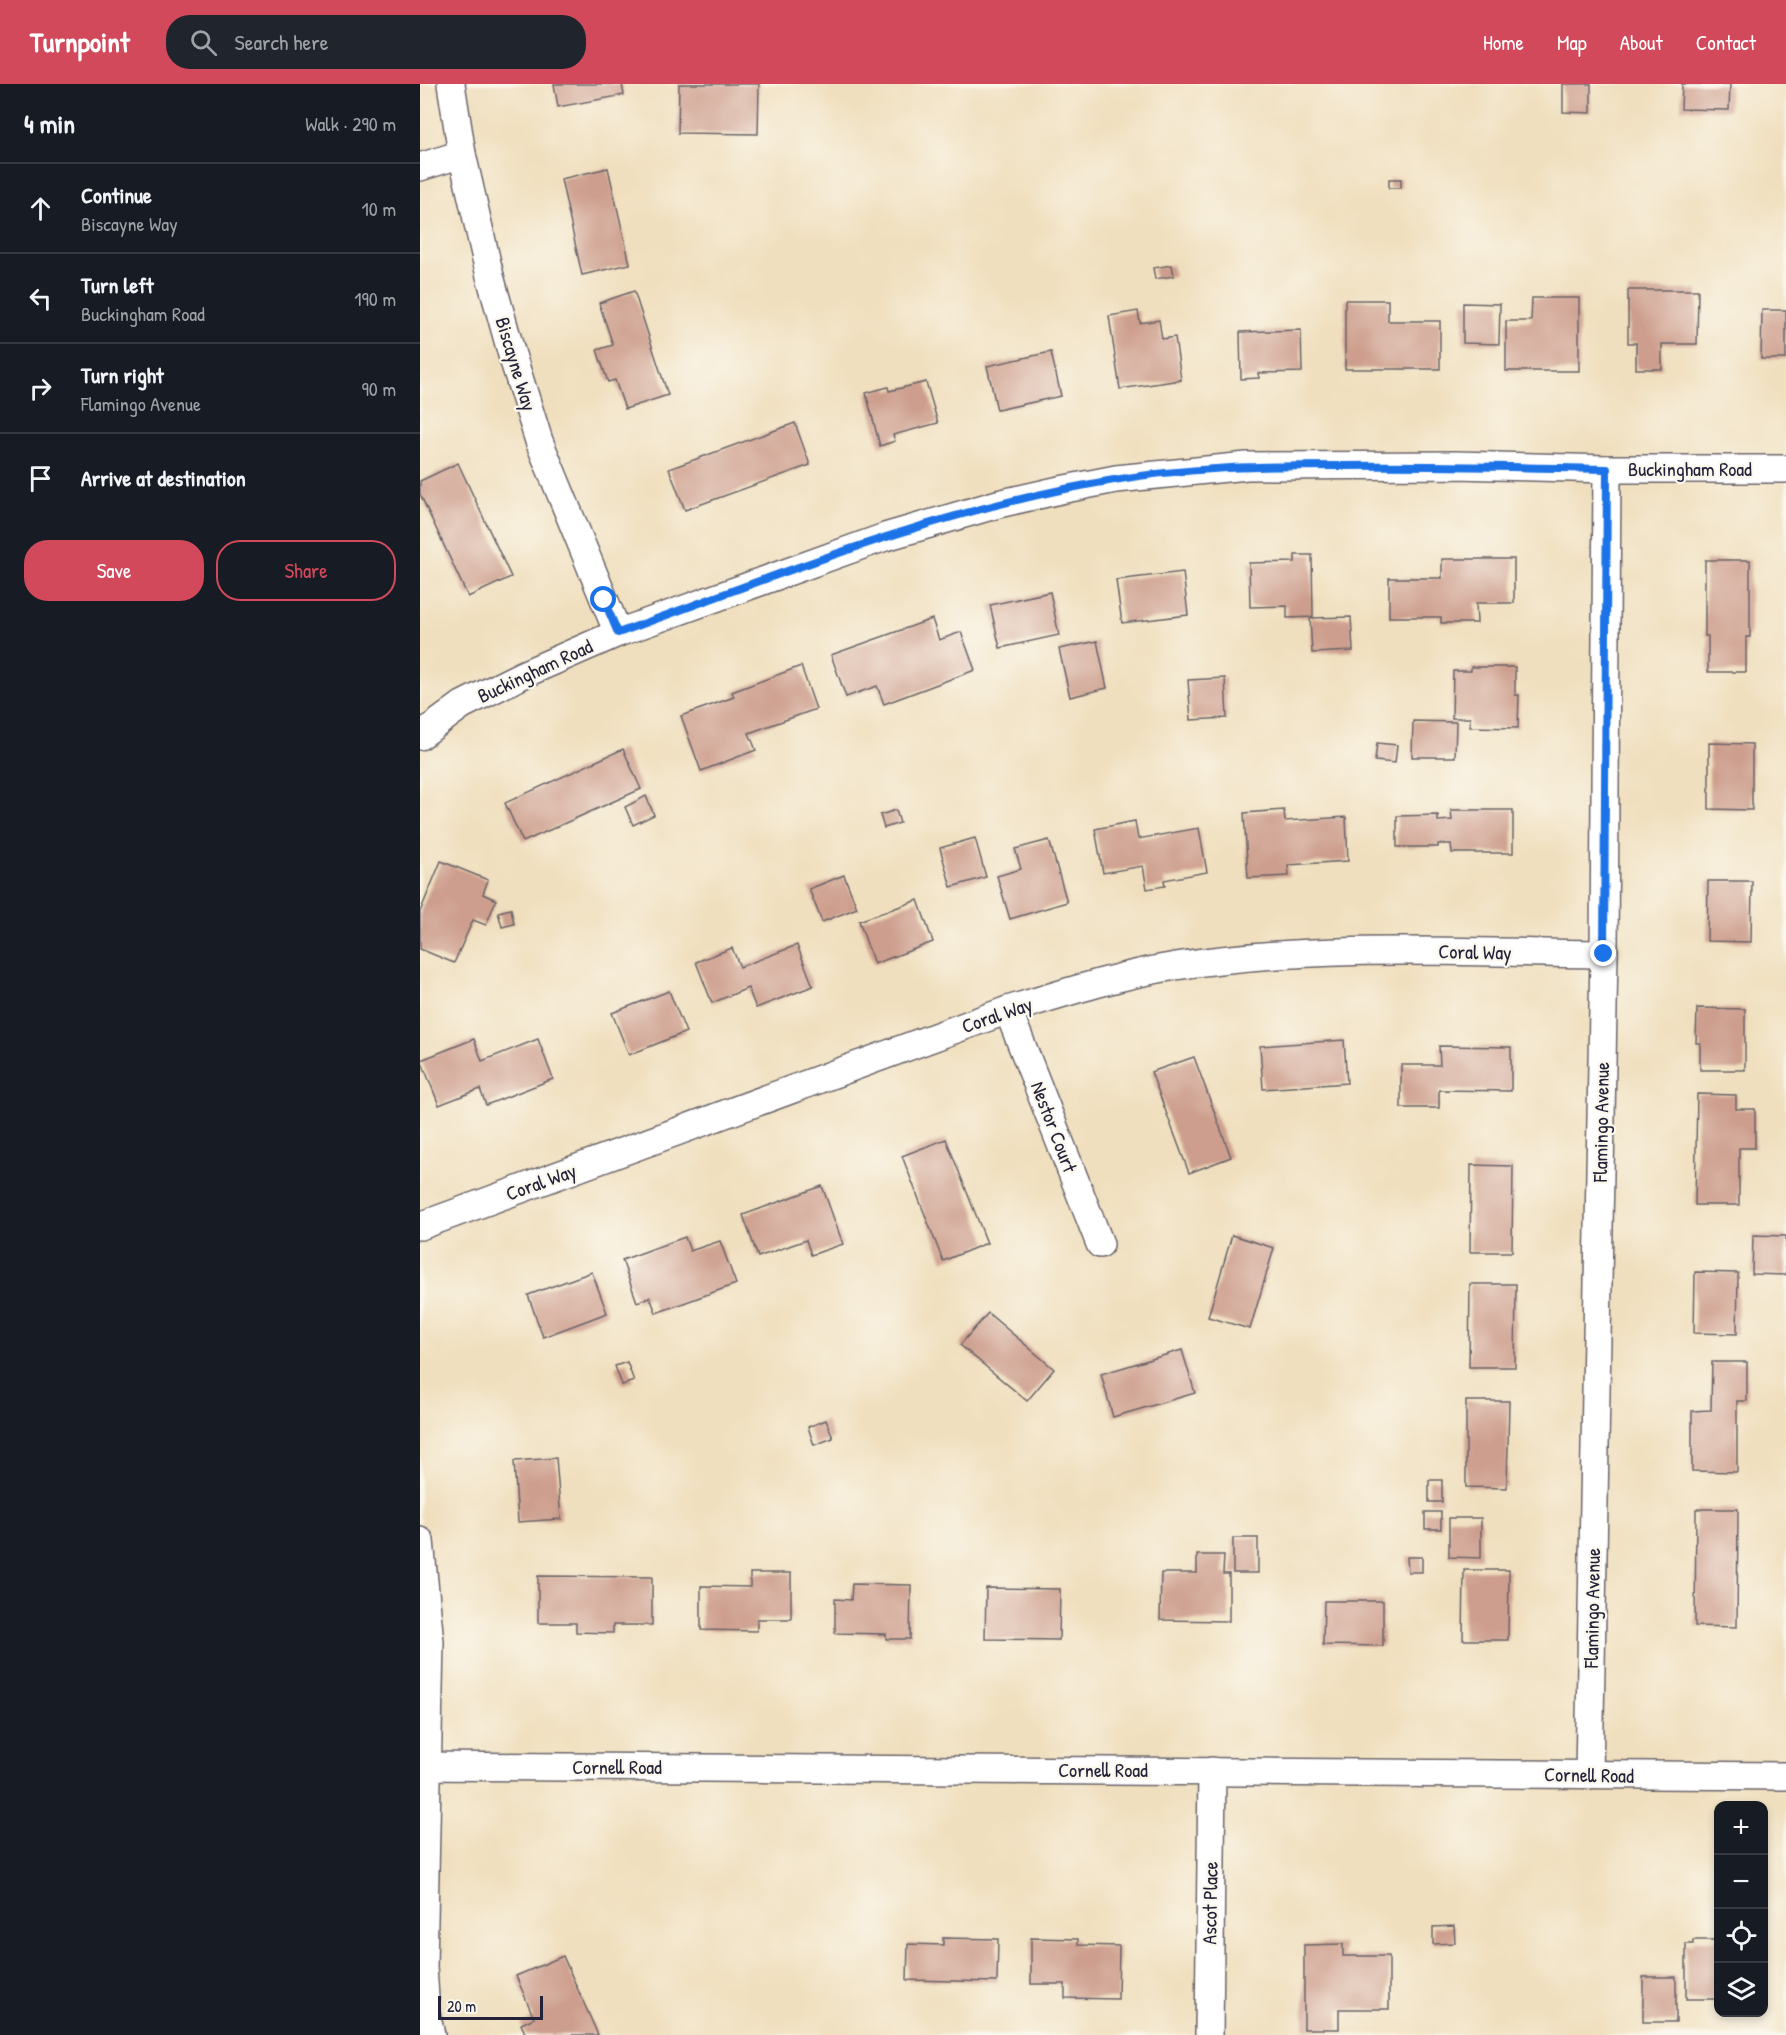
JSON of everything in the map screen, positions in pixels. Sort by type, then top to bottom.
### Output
[{"type":"street","name":"Biscayne Way","points":[[451,84],[462,154],[490,276],[512,356],[539,441],[618,633]]},
{"type":"street","points":[[420,167],[462,154]]},
{"type":"street","name":"Buckingham Road","points":[[420,736],[462,705],[522,675],[618,633],[885,537],[998,504],[1060,489],[1116,479],[1247,466],[1456,465],[1607,469],[1786,469]]},
{"type":"street","name":"Flamingo Avenue","points":[[1589,1775],[1604,954],[1607,469]]},
{"type":"street","name":"Coral Way","points":[[420,1226],[1008,1010],[1089,985],[1175,966],[1277,954],[1395,951],[1604,954]]},
{"type":"street","name":"Nestor Court","points":[[1008,1010],[1100,1244]]},
{"type":"street","points":[[420,1541],[430,1642],[423,1766],[423,1967],[426,2013],[431,2035]]},
{"type":"street","name":"Cornell Road","points":[[423,1766],[1786,1776]]},
{"type":"street","name":"Ascot Place","points":[[1209,2035],[1212,1771]]},
{"type":"building","points":[[554,84],[622,84],[624,95],[558,107]]},
{"type":"building","points":[[679,84],[759,84],[758,134],[678,133]]},
{"type":"building","points":[[1563,84],[1591,84],[1591,113],[1563,112]]},
{"type":"building","points":[[1682,84],[1730,84],[1729,110],[1681,109]]},
{"type":"building","points":[[608,168],[630,264],[582,275],[561,179]]},
{"type":"building","points":[[1389,179],[1401,179],[1401,188],[1389,188]]},
{"type":"building","points":[[1172,265],[1174,276],[1155,279],[1153,268]]},
{"type":"building","points":[[1628,290],[1698,290],[1697,344],[1662,344],[1662,369],[1636,369],[1636,343],[1628,343]]},
{"type":"building","points":[[634,291],[668,395],[625,409],[615,380],[608,382],[597,350],[613,345],[599,303]]},
{"type":"building","points":[[1532,298],[1579,298],[1579,371],[1506,371],[1506,321],[1531,321]]},
{"type":"building","points":[[1345,300],[1388,300],[1388,321],[1440,321],[1440,369],[1345,369]]},
{"type":"building","points":[[1463,303],[1500,304],[1499,344],[1463,343]]},
{"type":"building","points":[[1762,310],[1786,310],[1786,359],[1761,359]]},
{"type":"building","points":[[1138,311],[1140,323],[1159,320],[1162,339],[1175,337],[1181,380],[1120,389],[1109,316]]},
{"type":"building","points":[[1301,330],[1302,372],[1258,373],[1259,378],[1241,379],[1240,332]]},
{"type":"building","points":[[1051,352],[1061,396],[997,410],[987,366]]},
{"type":"building","points":[[926,382],[938,423],[893,435],[895,441],[880,446],[866,393],[888,387],[889,391]]},
{"type":"building","points":[[795,423],[810,465],[685,510],[669,469]]},
{"type":"building","points":[[458,463],[511,577],[468,597],[420,494],[420,481]]},
{"type":"building","points":[[1295,555],[1312,555],[1313,617],[1287,618],[1287,606],[1250,607],[1249,563],[1295,562]]},
{"type":"building","points":[[1442,559],[1514,559],[1514,603],[1476,603],[1477,623],[1441,623],[1441,617],[1389,617],[1389,578],[1442,578]]},
{"type":"building","points":[[1705,560],[1750,560],[1750,637],[1746,637],[1746,672],[1708,672],[1708,636],[1705,636]]},
{"type":"building","points":[[1183,572],[1188,615],[1122,623],[1116,580]]},
{"type":"building","points":[[1050,592],[1059,635],[1000,648],[990,605]]},
{"type":"building","points":[[1351,617],[1353,651],[1312,653],[1310,618]]},
{"type":"building","points":[[932,619],[939,640],[961,632],[975,670],[884,704],[877,686],[846,697],[831,655]]},
{"type":"building","points":[[1097,641],[1107,688],[1070,697],[1059,649]]},
{"type":"building","points":[[801,666],[816,709],[749,733],[756,750],[701,771],[681,716],[734,697],[732,692]]},
{"type":"building","points":[[1471,667],[1515,667],[1515,695],[1519,695],[1518,728],[1470,727],[1470,718],[1452,718],[1453,671],[1471,671]]},
{"type":"building","points":[[1225,678],[1227,718],[1191,720],[1188,680]]},
{"type":"building","points":[[1413,721],[1456,722],[1455,757],[1412,757]]},
{"type":"building","points":[[1377,743],[1397,745],[1395,763],[1375,761]]},
{"type":"building","points":[[1709,743],[1752,744],[1752,810],[1709,809]]},
{"type":"building","points":[[623,749],[641,789],[523,842],[505,803]]},
{"type":"building","points":[[646,796],[654,815],[633,825],[625,807]]},
{"type":"building","points":[[896,810],[900,823],[884,828],[880,815]]},
{"type":"building","points":[[1284,810],[1285,821],[1346,817],[1348,861],[1288,865],[1289,876],[1248,878],[1244,813]]},
{"type":"building","points":[[1451,810],[1513,810],[1513,853],[1452,853],[1451,844],[1438,844],[1438,847],[1397,847],[1397,816],[1438,815],[1438,821],[1452,820]]},
{"type":"building","points":[[1135,821],[1138,839],[1199,828],[1207,872],[1164,880],[1165,886],[1147,889],[1143,866],[1103,873],[1095,829]]},
{"type":"building","points":[[975,838],[986,877],[951,887],[940,848]]},
{"type":"building","points":[[1049,840],[1067,902],[1010,919],[997,876],[1021,869],[1015,849]]},
{"type":"building","points":[[441,861],[488,880],[483,894],[496,900],[486,925],[473,920],[454,963],[420,949],[420,912]]},
{"type":"building","points":[[844,875],[857,908],[822,922],[809,889]]},
{"type":"building","points":[[1708,881],[1752,881],[1751,942],[1707,941]]},
{"type":"building","points":[[918,900],[933,942],[874,964],[859,921]]},
{"type":"building","points":[[511,909],[514,924],[502,927],[498,912]]},
{"type":"building","points":[[797,945],[813,986],[756,1008],[748,988],[712,1003],[696,962],[732,948],[740,967]]},
{"type":"building","points":[[669,991],[686,1032],[629,1055],[612,1013]]},
{"type":"building","points":[[1697,1008],[1745,1009],[1745,1070],[1700,1070],[1700,1043],[1696,1043]]},
{"type":"building","points":[[474,1039],[482,1061],[538,1039],[553,1079],[486,1105],[480,1089],[439,1105],[421,1060]]},
{"type":"building","points":[[1344,1040],[1347,1083],[1263,1089],[1260,1046]]},
{"type":"building","points":[[1439,1046],[1511,1047],[1511,1091],[1439,1090],[1439,1108],[1401,1108],[1401,1065],[1440,1065]]},
{"type":"building","points":[[1194,1057],[1231,1157],[1189,1173],[1151,1072]]},
{"type":"building","points":[[1697,1094],[1736,1095],[1736,1109],[1755,1109],[1755,1148],[1739,1148],[1739,1205],[1695,1205]]},
{"type":"building","points":[[946,1139],[987,1243],[943,1261],[902,1156]]},
{"type":"building","points":[[1471,1165],[1513,1166],[1512,1252],[1470,1252]]},
{"type":"building","points":[[822,1186],[843,1244],[811,1255],[806,1240],[758,1257],[743,1215]]},
{"type":"building","points":[[1232,1235],[1274,1248],[1250,1329],[1208,1317]]},
{"type":"building","points":[[1753,1235],[1786,1236],[1786,1275],[1752,1274]]},
{"type":"building","points":[[685,1237],[690,1251],[720,1241],[736,1284],[656,1313],[650,1297],[637,1302],[622,1260]]},
{"type":"building","points":[[592,1272],[607,1313],[543,1337],[528,1295]]},
{"type":"building","points":[[1695,1272],[1738,1273],[1737,1334],[1694,1333]]},
{"type":"building","points":[[1470,1284],[1516,1284],[1515,1367],[1469,1367]]},
{"type":"building","points":[[988,1313],[1054,1369],[1027,1401],[960,1345]]},
{"type":"building","points":[[1182,1350],[1195,1393],[1113,1417],[1101,1374]]},
{"type":"building","points":[[627,1362],[634,1381],[622,1385],[615,1366]]},
{"type":"building","points":[[1712,1362],[1747,1362],[1747,1401],[1737,1401],[1737,1472],[1692,1471],[1692,1411],[1711,1410]]},
{"type":"building","points":[[1466,1401],[1509,1401],[1507,1488],[1466,1487]]},
{"type":"building","points":[[826,1420],[833,1438],[814,1445],[808,1427]]},
{"type":"building","points":[[556,1458],[561,1519],[518,1522],[514,1461]]},
{"type":"building","points":[[1429,1480],[1442,1480],[1442,1502],[1429,1502]]},
{"type":"building","points":[[1696,1509],[1738,1509],[1737,1627],[1695,1626]]},
{"type":"building","points":[[1425,1512],[1441,1512],[1441,1529],[1425,1529]]},
{"type":"building","points":[[1449,1518],[1481,1518],[1481,1558],[1449,1557]]},
{"type":"building","points":[[1233,1538],[1258,1538],[1258,1573],[1233,1573]]},
{"type":"building","points":[[1197,1555],[1224,1555],[1223,1574],[1229,1574],[1229,1621],[1160,1620],[1161,1573],[1197,1573]]},
{"type":"building","points":[[1407,1557],[1422,1557],[1422,1572],[1408,1572]]},
{"type":"building","points":[[1464,1570],[1509,1570],[1508,1640],[1463,1640]]},
{"type":"building","points":[[750,1573],[791,1573],[791,1619],[757,1619],[757,1631],[701,1630],[701,1586],[750,1587]]},
{"type":"building","points":[[538,1576],[652,1577],[652,1625],[613,1625],[613,1633],[576,1632],[576,1623],[538,1623]]},
{"type":"building","points":[[852,1584],[911,1585],[910,1639],[886,1639],[886,1634],[835,1633],[835,1599],[851,1600]]},
{"type":"building","points":[[986,1588],[1060,1589],[1059,1640],[985,1639]]},
{"type":"building","points":[[1324,1601],[1383,1601],[1383,1646],[1323,1645]]},
{"type":"building","points":[[1454,1926],[1455,1943],[1433,1944],[1433,1927]]},
{"type":"building","points":[[943,1938],[998,1939],[997,1982],[907,1980],[908,1944],[943,1945]]},
{"type":"building","points":[[1031,1938],[1078,1939],[1078,1945],[1119,1946],[1118,1999],[1065,1998],[1065,1984],[1031,1984]]},
{"type":"building","points":[[1693,1940],[1714,1940],[1714,1999],[1686,1999],[1686,1944],[1693,1944]]},
{"type":"building","points":[[1343,1944],[1343,1956],[1389,1956],[1389,2009],[1339,2009],[1339,2029],[1304,2029],[1304,1945]]},
{"type":"building","points":[[563,1956],[598,2035],[526,2035],[521,2024],[534,2018],[516,1976]]},
{"type":"building","points":[[1643,1977],[1676,1977],[1676,2022],[1643,2022]]},
{"type":"route","points":[[604,600],[618,633],[885,537],[998,504],[1060,489],[1116,479],[1247,466],[1456,465],[1607,469],[1604,954]]}]
